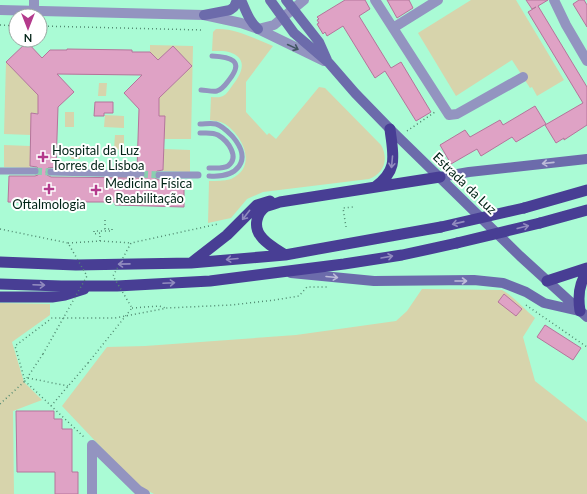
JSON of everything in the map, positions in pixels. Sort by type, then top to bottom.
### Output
[{"type":"highway","points":[[375,188],[387,177],[392,168],[395,133]]},
{"type":"highway","points":[[285,255],[268,244],[259,234],[256,224],[258,216],[264,208],[280,202],[440,177]]},
{"type":"highway","points":[[2,262],[76,265],[191,263],[285,255],[441,227],[524,208],[587,190]]},
{"type":"highway","points":[[191,263],[227,235],[256,205],[267,201],[280,202]]},
{"type":"highway","points":[[0,284],[94,286],[210,281],[402,255],[540,223],[587,210]]},
{"type":"highway","points":[[547,281],[587,268]]},
{"type":"highway","points":[[583,314],[578,299],[580,287],[587,273]]},
{"type":"highway","points":[[0,297],[52,298],[94,286]]},
{"type":"main road","points":[[204,15],[230,10],[234,7],[237,0]]},
{"type":"main road","points":[[241,0],[252,24],[258,29]]},
{"type":"main road","name":"Estrada da Luz","points":[[270,0],[294,33],[329,64],[355,93],[395,133],[583,314]]},
{"type":"main road","name":"Estrada da Luz","points":[[286,0],[319,42],[329,64]]},
{"type":"main road","points":[[440,177],[469,172],[587,159]]},
{"type":"main road","points":[[279,272],[374,281],[474,280],[503,283],[526,292],[544,303],[583,314]]},
{"type":"street","points":[[258,29],[274,25],[304,0]]},
{"type":"street","points":[[375,0],[449,115],[457,114],[523,77]]},
{"type":"street","points":[[393,28],[438,0]]},
{"type":"street","points":[[554,0],[566,25],[587,61]]},
{"type":"street","points":[[0,10],[34,5],[204,15],[241,23],[258,29],[329,64]]},
{"type":"street","points":[[0,170],[35,172]]},
{"type":"street","points":[[51,172],[141,174]]},
{"type":"street","points":[[159,174],[198,176]]},
{"type":"street","points":[[92,445],[92,494]]},
{"type":"street","points":[[92,445],[138,490],[145,494]]},
{"type":"lane","points":[[201,90],[217,91],[222,88],[235,72],[236,67],[230,58],[212,56]]},
{"type":"lane","points":[[200,124],[216,124],[222,127],[239,144],[242,152],[241,162],[236,170],[226,176],[209,176]]},
{"type":"lane","points":[[200,133],[209,132],[219,135],[233,152],[232,160],[228,166],[223,168],[209,168]]},
{"type":"path","points":[[48,26],[203,30]]},
{"type":"path","points":[[395,133],[443,106]]},
{"type":"path","points":[[346,227],[343,208],[353,207]]},
{"type":"path","points":[[100,241],[100,233],[94,234],[94,231],[112,231],[112,229],[105,229],[105,220]]},
{"type":"path","points":[[0,229],[68,243],[100,241],[131,243],[218,224]]},
{"type":"path","points":[[0,404],[28,378],[87,276],[68,243]]},
{"type":"path","points":[[131,243],[113,276],[132,308]]},
{"type":"path","points":[[92,445],[25,381],[16,346],[52,318],[115,318],[167,308],[231,305],[275,300],[299,296],[307,287],[331,287]]},
{"type":"path","points":[[524,303],[587,347]]},
{"type":"path","points":[[51,406],[132,308],[159,306],[167,308]]},
{"type":"path","points":[[28,378],[68,386]]},
{"type":"shaded area","points":[[471,0],[516,0],[564,80],[537,96],[512,60],[456,96],[418,33]]},
{"type":"shaded area","points":[[216,29],[238,32],[273,46],[246,82],[246,112],[267,135],[269,133],[276,139],[319,87],[325,88],[381,145],[385,156],[385,161],[378,174],[369,179],[263,192],[247,199],[231,218],[208,223],[209,181],[223,181],[231,179],[239,174],[244,167],[246,159],[242,144],[232,129],[223,123],[210,120],[211,97],[220,97],[227,93],[240,74],[242,65],[239,57],[234,54],[223,51],[212,51],[213,32]]},
{"type":"shaded area","points":[[150,45],[193,46],[191,139],[164,139],[165,117],[159,116],[159,98],[192,66],[173,46],[158,60],[150,52]]},
{"type":"shaded area","points":[[6,62],[38,95],[38,113],[32,113],[31,135],[4,134]]},
{"type":"shaded area","points":[[99,83],[107,83],[106,96],[98,96]]},
{"type":"shaded area","points":[[65,112],[74,112],[74,127],[65,127]]},
{"type":"shaded area","points":[[105,115],[124,116],[124,128],[104,127]]},
{"type":"shaded area","points":[[115,135],[124,135],[124,150],[114,149]]},
{"type":"shaded area","points":[[4,145],[30,146],[30,168],[4,167]]},
{"type":"shaded area","points":[[72,146],[81,146],[80,159],[71,159]]},
{"type":"shaded area","points":[[164,149],[190,150],[190,172],[163,171]]},
{"type":"shaded area","points":[[422,289],[502,290],[510,295],[535,318],[523,337],[535,381],[587,422],[587,494],[154,494],[137,485],[62,406],[107,347],[145,346],[296,335],[396,321],[407,311]]},
{"type":"shaded area","points":[[0,303],[50,304],[50,315],[12,342],[24,382],[42,400],[13,411],[14,494],[0,494]]},
{"type":"building","points":[[345,0],[365,0],[370,9],[359,16],[391,68],[401,62],[431,112],[416,121],[385,71],[375,78],[343,26],[327,36],[325,32],[323,34],[317,24],[319,23],[317,20],[319,19],[317,17]]},
{"type":"building","points":[[387,0],[409,0],[413,8],[397,18]]},
{"type":"building","points":[[526,0],[548,0],[538,6],[587,87],[587,125],[564,140],[564,138],[556,143],[545,125],[583,103],[528,12],[536,7],[532,9]]},
{"type":"building","points":[[579,0],[584,0],[587,5],[587,27],[573,4]]},
{"type":"building","points":[[173,46],[192,66],[159,98],[159,116],[165,116],[163,170],[157,171],[154,175],[155,178],[159,180],[184,180],[184,207],[115,205],[115,202],[76,202],[76,204],[8,202],[9,176],[35,176],[38,175],[40,171],[37,167],[30,166],[31,113],[38,114],[38,95],[6,62],[21,48],[33,48],[42,58],[50,50],[132,50],[132,52],[150,52],[158,60]],"holes":[[[57,74],[142,75],[124,93],[139,109],[137,169],[145,171],[146,174],[144,178],[51,177],[47,175],[46,172],[48,168],[56,167],[58,107],[74,92]]]},
{"type":"building","points":[[95,102],[113,102],[113,113],[104,113],[104,116],[94,116]]},
{"type":"building","points":[[535,106],[546,124],[516,142],[512,137],[481,156],[477,149],[451,164],[440,145],[465,130],[470,137],[500,120],[503,125]]},
{"type":"building","points":[[504,294],[522,309],[516,316],[498,302]]},
{"type":"building","points":[[545,325],[581,348],[573,360],[537,337]]},
{"type":"building","points":[[16,411],[54,411],[54,419],[62,419],[62,429],[72,429],[72,472],[78,472],[78,494],[55,494],[55,472],[17,472]]},
{"type":"tunnel","points":[[35,171],[51,172]]},
{"type":"tunnel","points":[[141,174],[159,175]]},
{"type":"place","name":"Hospital da Luz Torres de Lisboa","points":[[43,157]]},
{"type":"place","name":"Oftalmologia","points":[[49,189]]},
{"type":"place","name":"Medicina Física e Reabilitação","points":[[96,190]]}]
